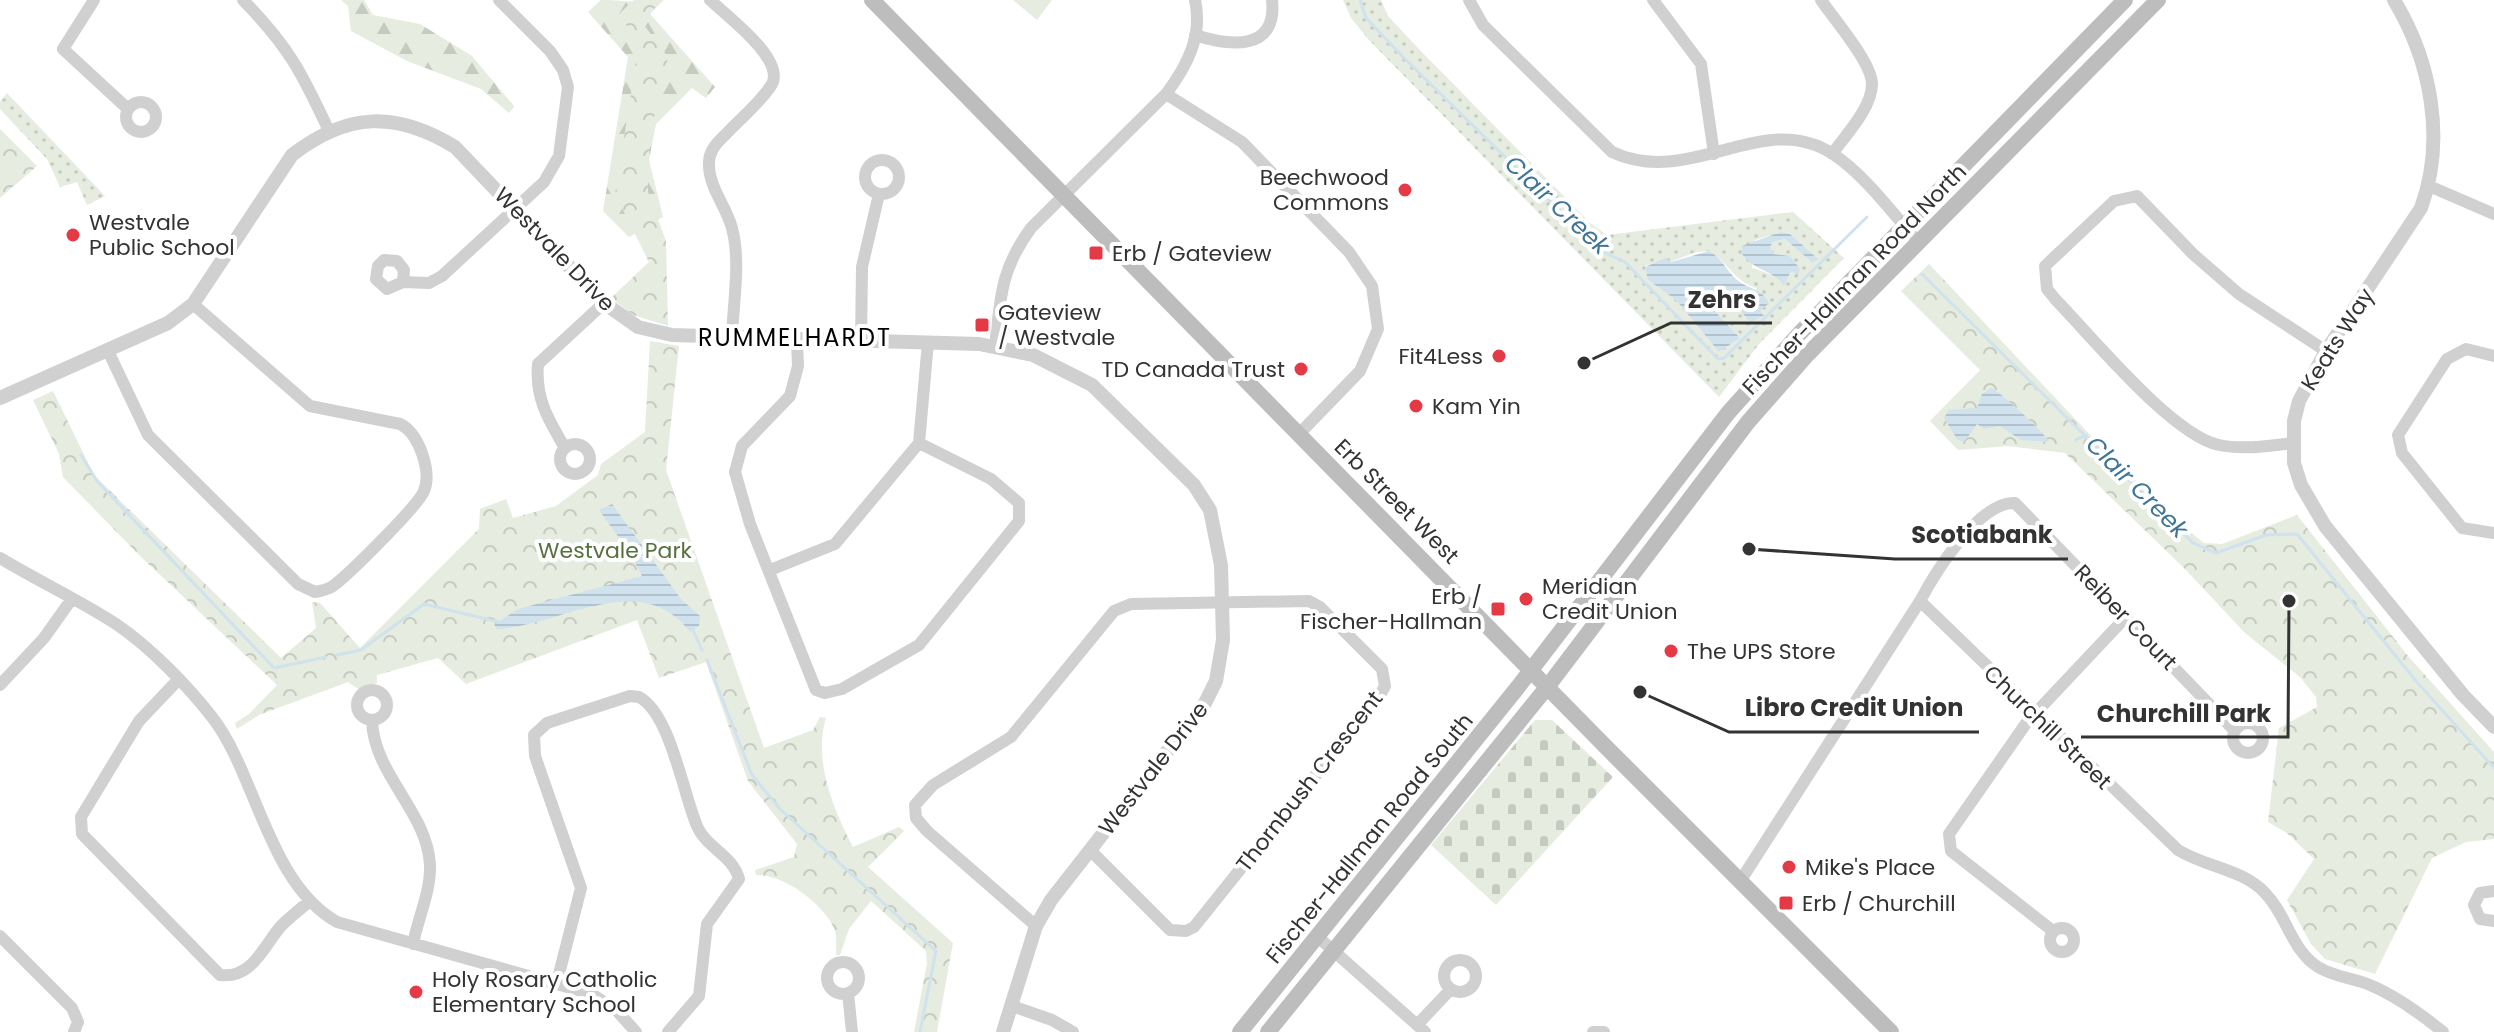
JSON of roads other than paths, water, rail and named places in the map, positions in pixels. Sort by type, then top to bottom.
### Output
[{"type":"main road","name":"Erb Street West","points":[[872,0],[1891,1032]]},
{"type":"main road","name":"Fischer-Hallman Road North","points":[[1532,670],[1728,413],[1903,226],[2125,0]]},
{"type":"main road","name":"Fischer-Hallman Road North","points":[[1548,686],[1748,422],[1806,356],[2158,0]]},
{"type":"main road","name":"Fischer-Hallman Road South","points":[[1240,1032],[1319,938],[1532,670]]},
{"type":"main road","name":"Fischer-Hallman Road South","points":[[1268,1032],[1548,686]]},
{"type":"street","points":[[94,0],[63,49],[128,109]]},
{"type":"street","points":[[243,0],[275,32],[303,72],[329,131]]},
{"type":"street","points":[[403,282],[429,283],[442,276],[544,182],[559,156],[568,87],[563,70],[550,51],[499,0]]},
{"type":"street","points":[[710,0],[768,55],[775,71],[774,81],[766,92],[713,148],[708,161],[710,175],[732,228],[735,247],[732,338]]},
{"type":"street","points":[[995,346],[998,295],[1013,253],[1031,228],[1166,94],[1193,51],[1195,0]]},
{"type":"street","points":[[1195,35],[1225,45],[1248,44],[1265,31],[1273,15],[1272,0]]},
{"type":"street","points":[[1469,0],[1483,25],[1612,152],[1655,165],[1769,139],[1790,138],[1832,154],[1919,243]]},
{"type":"street","points":[[1653,0],[1701,64],[1714,154]]},
{"type":"street","points":[[1821,0],[1865,65],[1872,83],[1869,99],[1832,154]]},
{"type":"street","name":"Keats Way","points":[[2400,2],[2431,87],[2429,186],[2415,218],[2326,351],[2299,401],[2293,443],[2301,485],[2325,526],[2463,695],[2494,727]]},
{"type":"street","points":[[1166,94],[1242,142],[1349,252],[1372,286],[1378,329],[1360,371],[1300,433]]},
{"type":"street","name":"Westvale Drive","points":[[0,398],[109,353],[168,323],[193,304],[279,171],[303,146],[329,131],[365,121],[389,120],[429,131],[455,147],[604,303],[638,327],[672,335],[995,346],[1047,361],[1092,385],[1194,485],[1210,510],[1218,535],[1221,658],[1205,703],[1051,900],[1036,926],[1003,1032]]},
{"type":"street","points":[[2429,186],[2494,214]]},
{"type":"street","points":[[861,341],[862,267],[879,194]]},
{"type":"street","points":[[2293,443],[2241,448],[2218,445],[2180,427],[2056,300],[2047,289],[2045,266],[2114,201],[2137,196],[2239,294],[2326,351]]},
{"type":"street","points":[[565,448],[542,407],[536,387],[538,364],[604,303]]},
{"type":"street","points":[[109,353],[148,435],[298,584],[315,592],[334,585],[419,500],[427,479],[416,440],[408,428],[400,424],[310,406],[193,304]]},
{"type":"street","points":[[797,341],[798,366],[790,396],[742,446],[735,472],[750,524],[816,690],[825,693],[842,689],[924,641],[1012,531],[1021,513],[1013,496],[991,479],[919,443]]},
{"type":"street","points":[[770,570],[835,544],[919,443],[928,342]]},
{"type":"street","points":[[2494,356],[2466,349],[2447,359],[2398,435],[2402,453],[2462,528],[2494,533]]},
{"type":"street","name":"Reiber Court","points":[[1920,601],[1939,565],[1961,540],[1998,506],[2015,503],[2235,731]]},
{"type":"street","points":[[0,558],[127,632],[178,680],[218,725],[269,837],[310,901],[337,922],[592,994],[617,1011],[636,1032]]},
{"type":"street","points":[[0,685],[44,638],[71,600]]},
{"type":"street","name":"Thornbush Crescent","points":[[1090,850],[1170,930],[1186,931],[1194,927],[1385,686],[1385,676],[1376,662],[1320,607],[1294,600],[1222,603]]},
{"type":"street","points":[[1741,880],[1920,601]]},
{"type":"street","name":"Churchill Street","points":[[1920,601],[2178,850],[2195,861],[2247,879],[2264,890],[2277,906],[2294,941],[2311,962],[2339,977],[2379,989],[2443,1032]]},
{"type":"street","points":[[1036,926],[919,823],[915,812],[919,797],[1011,737],[1114,611],[1131,604],[1222,603]]},
{"type":"street","points":[[2053,931],[1951,851],[1947,844],[1949,834],[2035,712],[2126,617]]},
{"type":"street","points":[[178,680],[139,721],[81,817],[82,834],[220,975],[237,976],[257,960],[280,927],[310,901]]},
{"type":"street","points":[[557,982],[581,888],[535,756],[534,735],[547,723],[630,696],[639,697],[658,715],[702,835],[732,862],[739,879],[707,924],[699,996],[668,1032]]},
{"type":"street","points":[[372,721],[379,756],[412,813],[428,852],[430,881],[413,944]]},
{"type":"street","points":[[2494,891],[2480,893],[2474,905],[2480,919],[2494,921]]},
{"type":"street","points":[[0,936],[72,1008],[78,1022],[74,1032]]},
{"type":"street","points":[[1319,938],[1421,1028],[1451,989]]},
{"type":"street","points":[[848,993],[852,1032]]},
{"type":"street","points":[[1012,1006],[1052,1020],[1073,1032]]},
{"type":"street","points":[[1593,1032],[1604,1032]]},
{"type":"water","points":[[1780,232],[1790,234],[1818,259],[1813,263],[1785,239],[1773,242],[1770,247],[1774,254],[1790,256],[1800,269],[1798,275],[1791,271],[1784,285],[1742,254],[1742,246]]},
{"type":"water","points":[[1709,251],[1737,280],[1758,292],[1769,303],[1760,311],[1764,316],[1750,322],[1736,305],[1719,299],[1712,303],[1712,308],[1740,338],[1719,352],[1676,300],[1648,280],[1645,267],[1665,258],[1671,262]]},
{"type":"water","points":[[1991,388],[2022,413],[2049,442],[2021,440],[2000,426],[1984,429],[1977,424],[1964,442],[1957,439],[1944,418],[1949,410],[1977,408],[1982,394]]},
{"type":"water","points":[[612,504],[681,599],[700,616],[699,626],[690,632],[670,613],[648,604],[624,602],[497,629],[494,625],[518,609],[642,576],[630,553],[599,510]]},
{"type":"waterway","name":"Clair Creek","points":[[1360,0],[1366,18],[1403,57],[1601,251],[1625,262],[1718,359],[1724,358],[1867,217]]},
{"type":"waterway","name":"Clair Creek","points":[[1922,274],[2193,543],[2216,553],[2266,535],[2297,534],[2416,681],[2494,768]]},
{"type":"waterway","points":[[2076,440],[2086,435]]},
{"type":"waterway","points":[[81,455],[97,481],[274,668],[326,657]]},
{"type":"waterway","points":[[337,655],[361,650],[424,604],[499,622]]},
{"type":"waterway","points":[[692,628],[702,650]]},
{"type":"waterway","points":[[707,660],[752,775],[780,809],[936,951],[920,1032]]},
{"type":"place","name":"Beechwood Commons","points":[[1405,190]]},
{"type":"place","name":"Westvale Public School","points":[[73,235]]},
{"type":"place","name":"Erb / Gateview","points":[[1096,253]]},
{"type":"place","name":"Gateview / Westvale","points":[[982,325]]},
{"type":"place","name":"Fit4Less","points":[[1499,356]]},
{"type":"place","name":"Zehrs","points":[[1584,363]]},
{"type":"place","name":"TD Canada Trust","points":[[1301,369]]},
{"type":"place","name":"Kam Yin","points":[[1416,406]]},
{"type":"place","name":"Scotiabank","points":[[1749,549]]},
{"type":"place","name":"Meridian Credit Union","points":[[1526,599]]},
{"type":"place","name":"Churchill Park","points":[[2289,601]]},
{"type":"place","name":"Erb / Fischer-Hallman","points":[[1498,609]]},
{"type":"place","name":"The UPS Store","points":[[1671,651]]},
{"type":"place","name":"Libro Credit Union","points":[[1640,692]]},
{"type":"place","name":"Mike's Place","points":[[1789,867]]},
{"type":"place","name":"Erb / Churchill","points":[[1786,903]]},
{"type":"place","name":"Holy Rosary Catholic Elementary School","points":[[416,992]]},
{"type":"district","name":"RUMMELHARDT","points":[[795,338]]},
{"type":"park label","name":"Westvale Park","points":[[615,550]]}]
